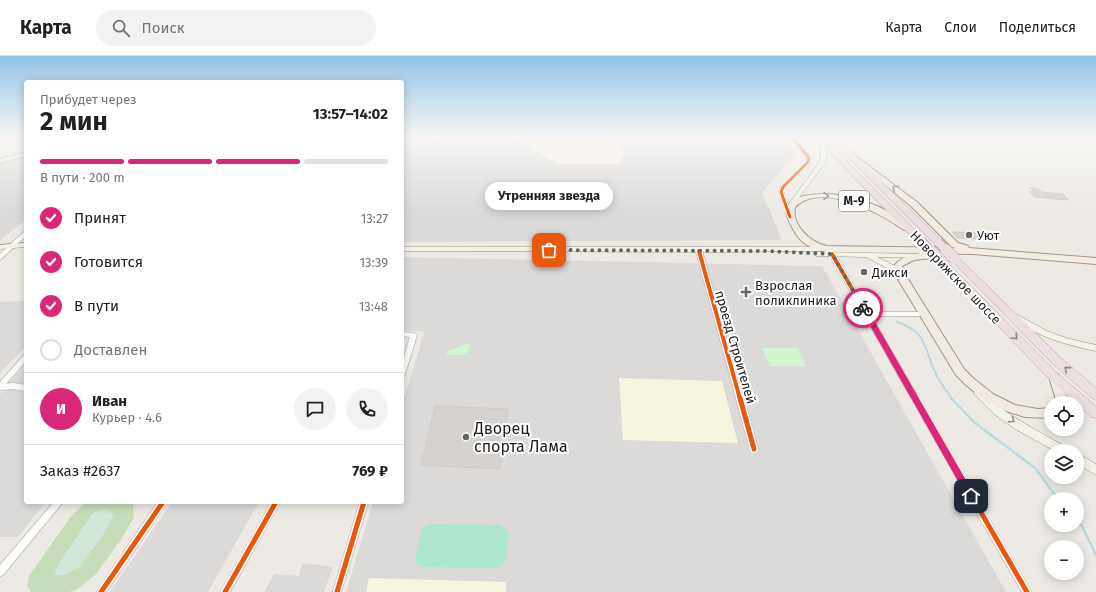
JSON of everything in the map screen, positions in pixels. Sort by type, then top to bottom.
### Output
[{"type":"highway","name":"Новорижское шоссе","points":[[844,162],[1054,377],[1096,413]]},
{"type":"highway","name":"Новорижское шоссе","points":[[856,162],[955,259],[996,302],[1057,361],[1096,395]]},
{"type":"main road","name":"М-9","points":[[790,208],[794,198],[821,167],[822,162]]},
{"type":"main road","points":[[861,162],[898,190],[955,245]]},
{"type":"main road","name":"М-9","points":[[790,208],[798,200],[811,196],[846,199],[883,213],[913,233]]},
{"type":"main road","points":[[790,208],[790,217],[806,241],[830,252]]},
{"type":"main road","points":[[791,250],[806,241]]},
{"type":"main road","points":[[404,250],[499,249],[830,252],[877,249],[914,244],[955,245],[973,250]]},
{"type":"main road","points":[[0,247],[24,245]]},
{"type":"main road","points":[[877,249],[973,250],[1096,261]]},
{"type":"main road","points":[[764,251],[791,250],[859,255],[871,257],[898,271],[960,372],[983,399],[1053,444]]},
{"type":"main road","points":[[859,255],[1004,258],[1096,267]]},
{"type":"main road","points":[[898,271],[898,266],[904,260],[922,256]]},
{"type":"main road","points":[[996,302],[1019,319],[1043,333],[1076,344],[1096,348]]},
{"type":"main road","points":[[1054,377],[1061,396]]},
{"type":"main road","points":[[972,385],[987,396],[1010,407],[1039,415],[1044,414]]},
{"type":"main road","points":[[1084,462],[1096,470]]},
{"type":"street","points":[[790,217],[781,192],[783,187],[808,162]]},
{"type":"street","points":[[0,257],[24,235]]},
{"type":"street","name":"проезд Строителей","points":[[699,251],[754,449]]},
{"type":"street","points":[[830,252],[1027,592]]},
{"type":"street","points":[[867,314],[925,314]]},
{"type":"street","points":[[404,334],[414,335],[404,368]]},
{"type":"street","points":[[0,386],[24,359]]},
{"type":"street","points":[[0,386],[24,388]]},
{"type":"street","points":[[0,572],[57,504]]},
{"type":"street","points":[[101,592],[162,504]]},
{"type":"street","points":[[225,592],[275,504]]},
{"type":"street","points":[[336,592],[363,504]]},
{"type":"shaded area","points":[[24,162],[24,222],[0,240],[0,163]]},
{"type":"shaded area","points":[[404,162],[788,162],[762,193],[782,240],[404,242]]},
{"type":"shaded area","points":[[555,162],[620,162],[619,164],[558,164]]},
{"type":"shaded area","points":[[404,257],[822,266],[1006,592],[346,592],[372,504],[404,504],[404,399],[424,332],[404,330]]},
{"type":"shaded area","points":[[24,301],[24,348],[0,373],[0,302]]},
{"type":"shaded area","points":[[24,366],[24,386],[9,383]]},
{"type":"shaded area","points":[[619,378],[722,381],[738,443],[623,440]]},
{"type":"shaded area","points":[[4,389],[24,392],[24,504],[44,504],[18,537],[0,537],[0,394]]},
{"type":"shaded area","points":[[171,504],[258,504],[208,592],[110,592]]},
{"type":"shaded area","points":[[303,563],[333,567],[324,592],[264,592],[274,574],[298,576]]},
{"type":"shaded area","points":[[369,578],[506,582],[506,592],[366,592]]},
{"type":"green space","points":[[470,343],[467,355],[447,355],[447,351]]},
{"type":"green space","points":[[762,348],[798,348],[806,366],[770,366]]},
{"type":"green space","points":[[83,504],[133,504],[134,517],[120,541],[96,574],[76,590],[69,592],[31,592],[27,586],[29,576],[69,519]],"holes":[[[93,513],[113,516],[104,533],[78,568],[55,575],[57,567]]]},
{"type":"green space","points":[[106,508],[111,511],[113,516],[104,533],[78,568],[65,575],[55,575],[57,567],[93,513]]},
{"type":"green space","points":[[433,524],[500,525],[509,535],[506,558],[502,565],[496,568],[421,567],[416,562],[415,557],[421,530],[426,526]]},
{"type":"building","points":[[1031,188],[1038,189],[1041,192],[1063,194],[1068,200],[1034,197],[1029,191],[1034,192]]},
{"type":"building","name":"Уют","points":[[952,232],[981,233],[987,239],[957,238]]},
{"type":"building","name":"Дворец спорта Лама","points":[[435,406],[508,409],[500,469],[421,465]]},
{"type":"waterway","points":[[897,322],[914,331],[923,341],[931,363],[952,399]]},
{"type":"waterway","points":[[951,398],[975,423],[1035,468],[1053,492]]},
{"type":"waterway","points":[[1084,530],[1096,555]]},
{"type":"cycle path","points":[[790,217],[781,192],[783,187],[808,162]]},
{"type":"cycle path","points":[[699,251],[754,449]]},
{"type":"cycle path","points":[[832,254],[1027,592]]},
{"type":"cycle path","points":[[101,592],[162,504]]},
{"type":"cycle path","points":[[225,592],[275,504]]},
{"type":"cycle path","points":[[337,592],[363,504]]},
{"type":"way so far","points":[[549,250],[764,251],[832,254],[863,308]]},
{"type":"place","name":"Уют","points":[[969,235]]},
{"type":"place","name":"Утренняя звезда","points":[[549,250]]},
{"type":"place","name":"Дикси","points":[[864,272]]},
{"type":"place","name":"Взрослая поликлиника","points":[[746,292]]},
{"type":"place","name":"Дворец спорта Лама","points":[[466,437]]},
{"type":"route","points":[[863,308],[971,496]]}]
